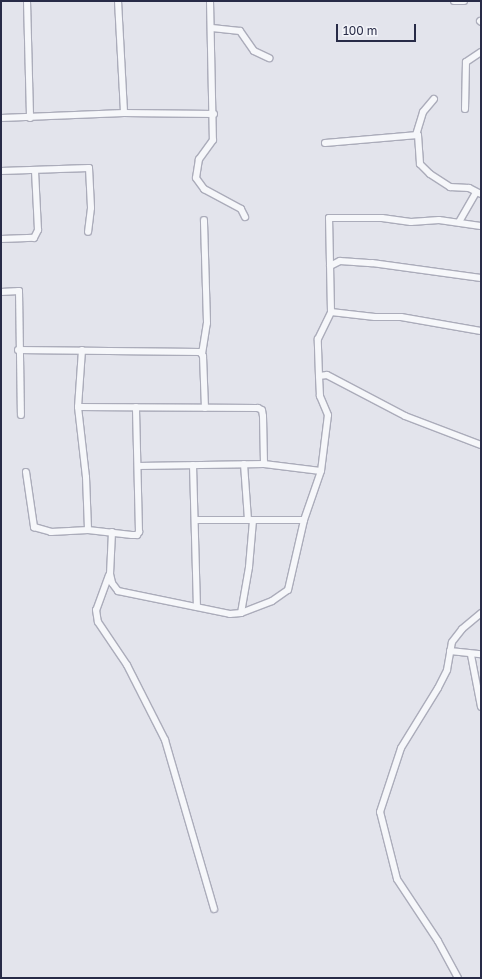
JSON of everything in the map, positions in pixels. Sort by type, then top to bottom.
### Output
[{"type":"street","points":[[27,1],[30,118]]},
{"type":"street","points":[[118,1],[124,113]]},
{"type":"street","points":[[210,1],[214,114],[213,140],[200,159],[196,178],[204,189],[241,210],[245,217]]},
{"type":"street","points":[[454,1],[464,1]]},
{"type":"street","points":[[212,28],[240,30],[254,51],[269,58]]},
{"type":"street","points":[[465,109],[466,62],[481,52]]},
{"type":"street","points":[[434,99],[423,112],[416,135],[420,164],[443,185],[469,188],[478,193],[458,222]]},
{"type":"street","points":[[1,118],[124,113],[214,114]]},
{"type":"street","points":[[325,143],[416,135]]},
{"type":"street","points":[[1,171],[89,168],[91,208],[88,232]]},
{"type":"street","points":[[1,239],[34,238],[38,230],[35,171]]},
{"type":"street","points":[[112,532],[110,574],[112,583],[118,591],[230,614],[241,613],[272,601],[288,590],[304,520],[321,471],[328,415],[320,396],[318,339],[331,312],[329,218],[382,218],[411,222],[439,220],[481,226]]},
{"type":"street","points":[[204,220],[207,323],[202,354],[205,408]]},
{"type":"street","points":[[330,266],[340,261],[372,263],[481,278]]},
{"type":"street","points":[[1,292],[19,291],[21,414]]},
{"type":"street","points":[[331,312],[375,317],[401,317],[481,331]]},
{"type":"street","points":[[19,350],[198,351],[202,354]]},
{"type":"street","points":[[82,350],[78,407],[86,477],[88,530]]},
{"type":"street","points":[[319,376],[327,375],[405,416],[481,445]]},
{"type":"street","points":[[78,407],[250,408],[262,410],[264,464]]},
{"type":"street","points":[[26,472],[34,527],[40,531],[51,532],[88,530],[137,535],[139,532],[136,407]]},
{"type":"street","points":[[241,613],[250,567],[250,520],[244,464]]},
{"type":"street","points":[[138,466],[264,464],[321,471]]},
{"type":"street","points":[[193,465],[197,607]]},
{"type":"street","points":[[195,520],[304,520]]},
{"type":"street","points":[[110,574],[96,610],[98,622],[131,671],[165,740],[214,909]]},
{"type":"street","points":[[458,978],[438,941],[397,879],[380,812],[381,802],[391,784],[401,748],[438,688],[446,670],[452,642],[462,629],[481,613]]},
{"type":"street","points":[[450,652],[471,655],[481,654]]},
{"type":"street","points":[[471,655],[481,707]]}]
